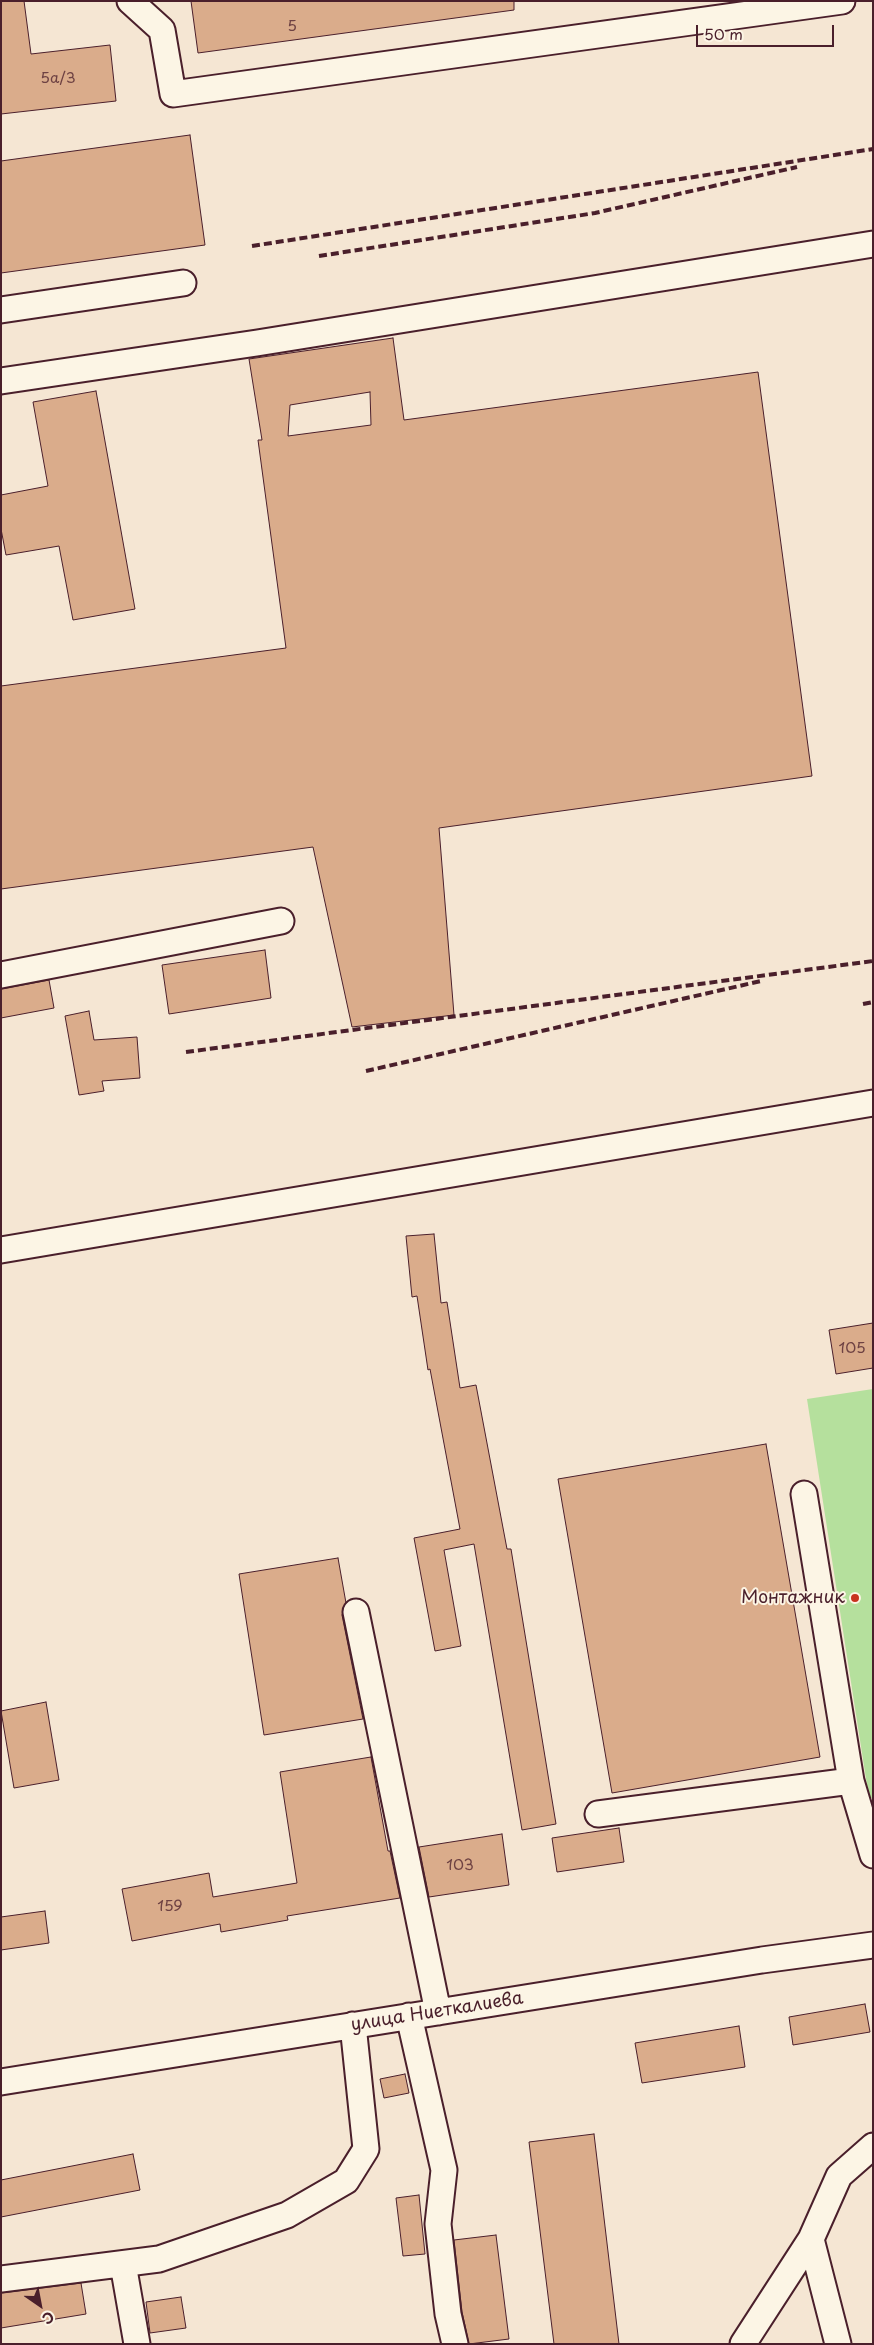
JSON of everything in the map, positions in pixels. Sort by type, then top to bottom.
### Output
[{"type":"street","points":[[130,1],[162,30]]},
{"type":"street","points":[[159,1],[173,94],[842,1]]},
{"type":"street","points":[[1,381],[267,341],[873,244]]},
{"type":"street","points":[[1,310],[183,283]]},
{"type":"street","points":[[1,976],[281,921]]},
{"type":"street","points":[[1,1250],[873,1103]]},
{"type":"street","points":[[804,1494],[851,1781],[873,1855]]},
{"type":"street","points":[[356,1612],[438,2012]]},
{"type":"street","points":[[598,1814],[851,1781]]},
{"type":"street","name":"улица Ниеткалиева","points":[[1,2082],[762,1960],[873,1945]]},
{"type":"street","points":[[409,2016],[444,2170],[438,2224],[448,2314],[455,2344]]},
{"type":"street","points":[[1,2279],[159,2259],[287,2215],[346,2181],[366,2149],[353,2025]]},
{"type":"street","points":[[743,2344],[811,2239],[839,2176],[873,2146]]},
{"type":"street","points":[[811,2239],[838,2344]]},
{"type":"street","points":[[123,2264],[137,2344]]},
{"type":"green space","name":"Монтажник","points":[[873,1389],[873,1798],[869,1798],[807,1399]]},
{"type":"building","points":[[1,1],[24,1],[31,54],[110,45],[116,101],[1,114]]},
{"type":"building","points":[[191,1],[514,1],[514,10],[198,53]]},
{"type":"building","points":[[190,135],[205,245],[1,273],[1,161]]},
{"type":"building","points":[[393,338],[404,420],[758,372],[812,776],[439,828],[454,1015],[352,1027],[313,847],[1,889],[1,686],[286,648],[258,440],[262,440],[249,359]],"holes":[[[370,392],[371,425],[288,436],[290,405]]]},
{"type":"building","points":[[96,391],[135,609],[73,620],[59,546],[6,555],[1,529],[1,495],[48,486],[33,402]]},
{"type":"building","points":[[265,950],[271,998],[169,1014],[162,965]]},
{"type":"building","points":[[49,980],[54,1008],[1,1018],[1,989]]},
{"type":"building","points":[[89,1011],[94,1040],[137,1037],[140,1078],[102,1081],[104,1091],[79,1095],[65,1016]]},
{"type":"building","points":[[434,1234],[441,1303],[447,1302],[460,1388],[476,1385],[507,1549],[511,1549],[556,1824],[522,1830],[474,1544],[444,1550],[461,1646],[435,1651],[414,1538],[460,1529],[430,1369],[428,1370],[417,1296],[412,1297],[406,1236]]},
{"type":"building","points":[[873,1323],[873,1368],[836,1374],[829,1330]]},
{"type":"building","points":[[766,1444],[820,1757],[612,1793],[558,1479]]},
{"type":"building","points":[[338,1558],[346,1603],[342,1615],[363,1719],[264,1735],[239,1574]]},
{"type":"building","points":[[46,1702],[59,1780],[14,1788],[1,1711]]},
{"type":"building","points":[[371,1757],[388,1851],[390,1851],[400,1898],[287,1916],[288,1920],[221,1932],[220,1924],[132,1941],[122,1889],[209,1873],[213,1897],[297,1883],[280,1772]]},
{"type":"building","points":[[619,1828],[624,1862],[557,1872],[552,1838]]},
{"type":"building","points":[[502,1834],[509,1885],[429,1897],[419,1847]]},
{"type":"building","points":[[45,1911],[49,1943],[1,1950],[1,1917]]},
{"type":"building","points":[[865,2004],[870,2032],[793,2045],[789,2017]]},
{"type":"building","points":[[739,2026],[745,2067],[642,2083],[635,2043]]},
{"type":"building","points":[[405,2074],[409,2093],[384,2098],[380,2079]]},
{"type":"building","points":[[594,2134],[619,2344],[554,2344],[529,2142]]},
{"type":"building","points":[[133,2154],[140,2190],[1,2217],[1,2180]]},
{"type":"building","points":[[419,2195],[425,2254],[403,2256],[396,2198]]},
{"type":"building","points":[[496,2235],[509,2339],[469,2344],[462,2312],[454,2240]]},
{"type":"building","points":[[81,2283],[86,2314],[1,2328],[1,2293]]},
{"type":"building","points":[[181,2297],[186,2328],[150,2333],[146,2302]]},
{"type":"railway","points":[[252,246],[873,149]]},
{"type":"railway","points":[[319,256],[595,213],[797,167]]},
{"type":"railway","points":[[186,1052],[873,961]]},
{"type":"railway","points":[[366,1071],[761,981]]},
{"type":"railway","points":[[863,1004],[873,1002]]},
{"type":"place","name":"Монтажник","points":[[855,1598]]}]
